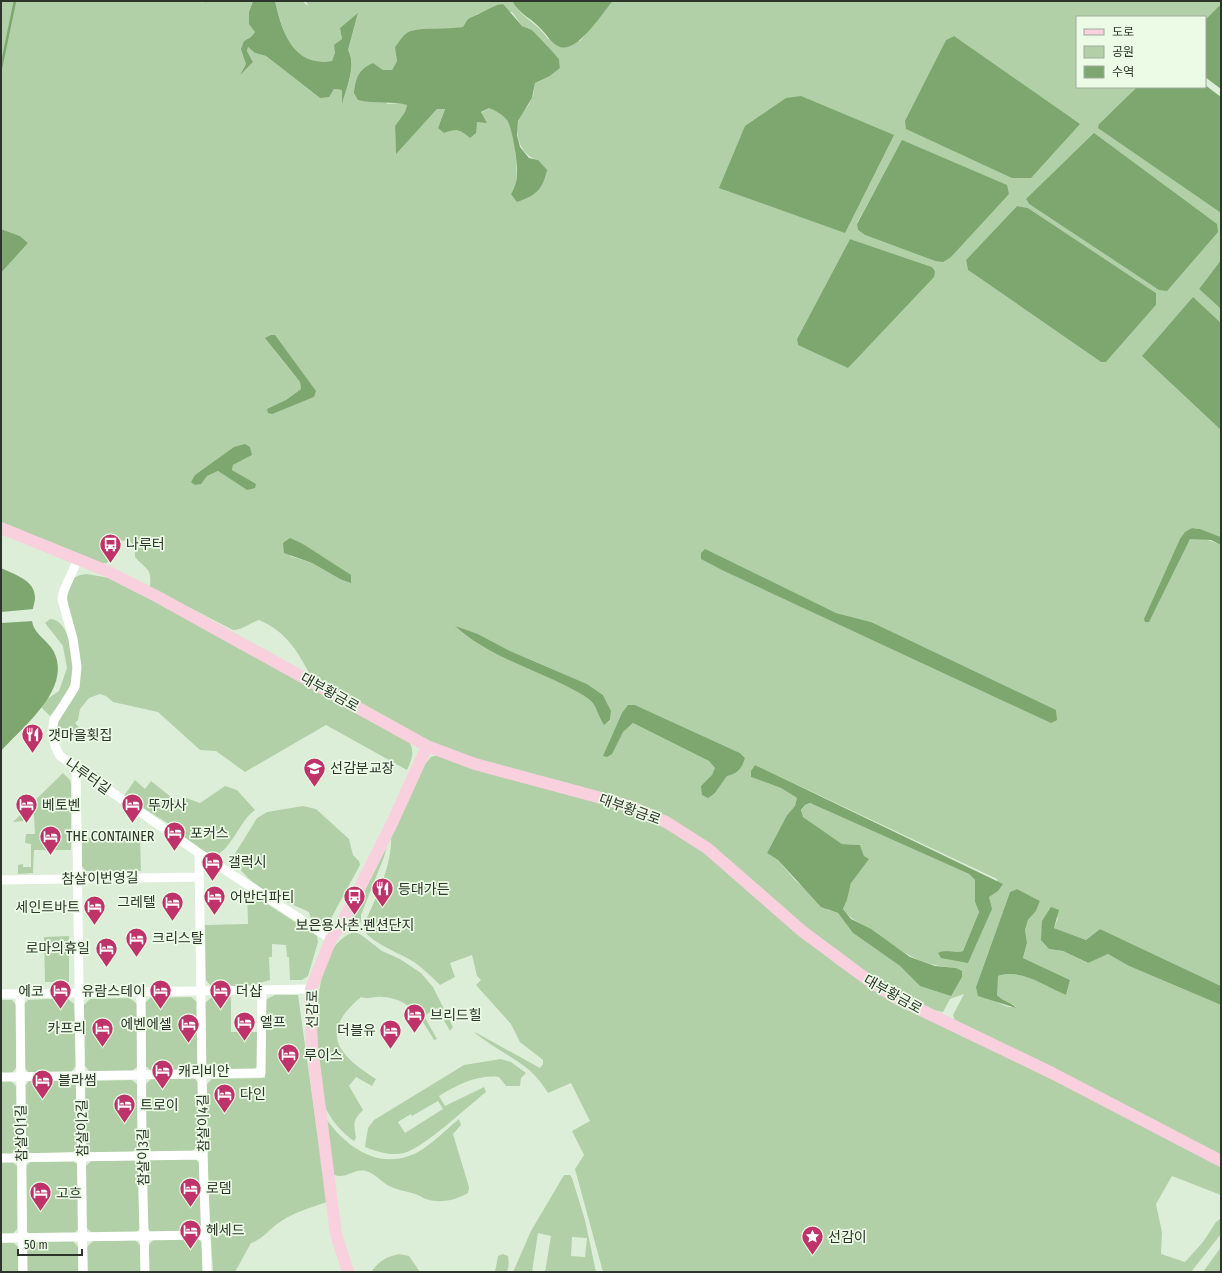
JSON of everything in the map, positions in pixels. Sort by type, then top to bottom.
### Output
[{"type":"main road","name":"대부황금로","points":[[1,528],[78,559],[158,597],[427,746],[475,764],[634,808],[666,822],[707,848],[802,931],[868,980],[896,998],[1052,1073],[1221,1161]]},
{"type":"main road","name":"선감로","points":[[348,1272],[336,1234],[312,1047],[310,1006],[311,989],[331,939],[343,921],[393,820],[427,746]]},
{"type":"street","name":"나루터길","points":[[78,559],[64,590],[62,599],[73,639],[77,667],[75,687],[54,720],[52,732],[55,746],[60,756],[199,853],[331,939]]},
{"type":"street","name":"참살이2길","points":[[76,767],[83,1272]]},
{"type":"street","name":"참살이4길","points":[[199,853],[203,1154],[207,1272]]},
{"type":"street","name":"참살이번영길","points":[[1,880],[199,877]]},
{"type":"street","points":[[1,994],[80,994],[311,989]]},
{"type":"street","points":[[1,1077],[261,1073],[262,990]]},
{"type":"street","name":"참살이3길","points":[[141,993],[142,1155],[145,1272]]},
{"type":"street","name":"참살이1길","points":[[20,994],[23,1272]]},
{"type":"street","points":[[1,1158],[203,1154]]},
{"type":"street","points":[[1,1238],[206,1235]]},
{"type":"green space","points":[[1,1],[201,1],[202,3],[204,1],[253,1],[249,12],[255,32],[251,37],[244,41],[246,64],[241,73],[253,62],[247,51],[248,47],[255,53],[266,56],[320,98],[334,89],[342,90],[342,102],[350,76],[352,62],[348,50],[358,14],[340,28],[342,39],[332,61],[318,61],[307,58],[298,53],[292,45],[282,25],[275,1],[302,1],[308,6],[306,1],[512,1],[520,12],[539,28],[548,39],[580,41],[613,1],[1221,1],[1221,4],[1206,19],[1206,16],[1076,16],[1076,88],[1136,88],[1099,124],[1099,128],[1221,213],[1221,260],[1199,289],[1221,309],[1221,323],[1192,297],[1220,429],[1221,428],[1221,537],[1200,529],[1192,528],[1185,547],[1190,539],[1206,540],[1221,545],[1221,986],[1100,929],[1086,940],[1054,928],[1058,918],[1051,908],[1049,949],[1063,951],[1087,963],[1108,954],[1129,966],[1221,1005],[1221,1157],[956,1023],[953,1015],[964,994],[950,999],[943,1012],[933,1010],[876,981],[836,953],[684,827],[485,763],[435,744],[311,676],[296,650],[284,636],[269,625],[259,620],[239,629],[233,630],[150,587],[149,572],[135,557],[134,547],[128,540],[116,542],[113,554],[107,563],[100,564],[1,524],[1,273],[28,243],[20,236],[1,229]],"holes":[[[483,12],[512,12],[522,26],[532,30],[559,59],[560,68],[550,76],[535,83],[531,101],[519,120],[517,129],[521,146],[528,155],[538,160],[516,184],[516,153],[509,122],[506,117],[489,108],[481,113],[470,138],[462,131],[438,128],[445,108],[437,109],[396,153],[395,126],[405,112],[407,105],[400,103],[387,104],[373,63],[383,70],[392,70],[397,61],[396,47],[429,30],[449,30],[463,27],[477,14]],[[954,36],[906,129],[906,121],[946,40]],[[902,141],[935,261],[865,235],[858,230],[857,223]],[[1026,199],[1159,290],[1029,204]],[[1017,206],[1028,208],[1156,293],[1156,305],[1106,362],[1101,362],[968,270],[966,260]],[[850,239],[932,267],[935,271],[798,345],[797,339]],[[269,344],[314,397],[272,413],[301,389],[300,382]],[[252,455],[233,465],[232,470],[242,476],[247,490],[218,471],[207,476],[195,475],[210,465]],[[303,544],[340,579],[312,563],[290,556]],[[836,613],[871,622],[1051,723]],[[456,627],[478,634],[510,651],[587,684],[603,695],[611,711],[610,721],[604,724],[593,703],[566,685],[494,652]],[[635,705],[740,753],[745,758],[739,770],[734,774],[727,776],[715,793],[713,775],[715,768],[709,761],[633,723],[623,732]],[[755,765],[997,879],[998,891],[988,897],[968,962],[954,953],[963,951],[979,912],[975,902],[975,880],[969,874],[810,803],[805,805],[801,811],[803,817],[842,844],[860,845],[864,856],[851,883],[843,909],[853,919],[920,961],[956,968],[920,986],[900,966],[853,933],[838,913],[828,910],[795,880],[778,860],[767,853],[787,815],[795,806],[797,798],[781,788],[751,777]],[[1017,889],[1040,901],[1036,911],[1028,920],[1025,930],[1027,944],[1023,958],[1070,980],[1066,995],[1041,982],[1023,976],[1015,974],[997,976],[997,995],[1016,1007],[1011,1007],[1000,1004],[976,987],[1010,892]]]},
{"type":"green space","points":[[87,574],[109,578],[183,615],[407,739],[412,747],[412,758],[407,770],[326,725],[245,772],[216,751],[200,750],[158,712],[113,702],[106,696],[100,694],[89,698],[80,709],[78,720],[75,723],[80,728],[73,734],[61,738],[56,731],[56,721],[77,689],[67,596],[74,578]]},
{"type":"green space","points":[[50,619],[57,621],[63,627],[67,635],[73,665],[69,687],[62,700],[50,716],[41,707],[47,699],[59,691],[67,668],[63,646],[45,623]]},
{"type":"green space","points":[[438,755],[652,819],[702,849],[835,963],[868,986],[1221,1164],[1221,1195],[1172,1176],[1156,1204],[1162,1232],[1161,1254],[1185,1262],[1203,1242],[1216,1222],[1221,1218],[1221,1234],[1191,1272],[603,1272],[575,1169],[584,1155],[572,1131],[590,1121],[571,1083],[548,1093],[532,1073],[523,1065],[473,1031],[540,1068],[543,1064],[543,1060],[520,1042],[511,1024],[476,985],[481,980],[477,976],[472,955],[450,963],[455,977],[440,985],[425,970],[414,962],[371,938],[363,928],[378,894],[386,870],[391,846],[391,834],[425,764],[431,757]]},
{"type":"green space","points":[[63,773],[70,780],[71,784],[71,850],[34,850],[33,873],[18,874],[18,865],[23,864],[23,867],[31,867],[31,844],[25,843],[26,834],[35,834],[34,815],[23,815],[23,821],[13,822]]},
{"type":"green space","points":[[135,780],[145,789],[151,781],[181,805],[186,798],[200,803],[225,786],[237,790],[255,810],[249,815],[224,850],[218,855],[210,858],[171,831],[169,824],[124,796]]},
{"type":"green space","points":[[303,806],[316,809],[349,839],[353,855],[359,861],[360,865],[328,924],[323,926],[312,922],[309,912],[277,897],[255,884],[246,876],[233,857],[257,818],[267,812]]},
{"type":"green space","points":[[140,837],[141,871],[86,871],[82,866],[82,838]]},
{"type":"green space","points":[[387,846],[361,915],[361,922],[356,924],[352,921],[352,916]]},
{"type":"green space","points":[[247,891],[317,936],[318,942],[308,976],[302,980],[290,980],[289,957],[287,957],[286,945],[272,944],[272,957],[269,957],[270,980],[246,987],[212,987],[206,980],[205,925],[248,924]]},
{"type":"green space","points":[[354,932],[360,934],[382,951],[400,959],[421,973],[433,987],[453,1027],[450,1031],[437,1008],[424,1016],[437,1039],[434,1040],[414,1011],[407,1005],[392,998],[361,997],[348,1010],[340,1022],[337,1032],[338,1042],[343,1052],[352,1061],[376,1079],[372,1086],[356,1077],[349,1086],[363,1110],[355,1120],[354,1126],[356,1138],[354,1141],[336,1125],[329,1115],[323,1101],[318,1061],[317,1019],[322,975],[329,956],[339,941]]},
{"type":"green space","points":[[69,936],[69,982],[45,982],[44,937]]},
{"type":"green space","points":[[275,995],[298,995],[327,1202],[289,1217],[277,1224],[261,1238],[251,1243],[235,1272],[213,1272],[208,1189],[207,1084],[212,1079],[265,1078],[265,1003],[267,999]]},
{"type":"green space","points":[[191,997],[197,1002],[198,1065],[193,1070],[151,1071],[146,1066],[145,1003],[150,998]]},
{"type":"green space","points":[[212,997],[231,997],[231,1032],[259,1032],[260,1063],[254,1070],[212,1071],[206,1064],[205,1003]]},
{"type":"green space","points":[[130,998],[137,1004],[138,1066],[132,1071],[90,1072],[85,1066],[84,1005],[90,999]]},
{"type":"green space","points":[[68,999],[74,1004],[76,1066],[71,1072],[29,1073],[24,1067],[23,1005],[28,1000]]},
{"type":"green space","points":[[1,1000],[12,1000],[17,1006],[16,1068],[11,1074],[1,1074]]},
{"type":"green space","points":[[501,1059],[511,1062],[526,1073],[521,1078],[520,1086],[506,1086],[499,1077],[483,1077],[460,1084],[439,1096],[445,1106],[484,1087],[486,1092],[446,1126],[413,1149],[404,1153],[389,1154],[365,1147],[368,1128],[374,1120],[464,1065]],"holes":[[[438,1101],[443,1109],[405,1133],[398,1122]]]},
{"type":"green space","points":[[194,1078],[199,1083],[198,1146],[192,1151],[151,1152],[146,1146],[145,1085],[151,1079]]},
{"type":"green space","points":[[1,1080],[10,1080],[16,1086],[17,1149],[10,1155],[1,1155]]},
{"type":"green space","points":[[71,1080],[77,1086],[77,1148],[73,1152],[30,1154],[25,1148],[24,1087],[29,1081]]},
{"type":"green space","points":[[132,1080],[139,1086],[138,1148],[132,1152],[91,1153],[86,1148],[85,1087],[91,1081]]},
{"type":"green space","points":[[459,1119],[461,1125],[453,1134],[469,1187],[468,1193],[453,1199],[437,1201],[425,1199],[416,1194],[395,1189],[366,1171],[357,1171],[341,1176],[333,1174],[327,1120],[343,1138],[362,1152],[384,1159],[396,1159],[416,1153],[435,1140]]},
{"type":"green space","points":[[195,1159],[200,1163],[201,1225],[196,1231],[151,1233],[147,1227],[145,1165],[150,1160]]},
{"type":"green space","points":[[133,1160],[139,1164],[141,1227],[136,1233],[92,1233],[86,1227],[86,1166],[91,1161]]},
{"type":"green space","points":[[1,1161],[12,1161],[17,1166],[17,1229],[12,1235],[1,1235]]},
{"type":"green space","points":[[73,1161],[78,1165],[79,1228],[74,1234],[30,1235],[25,1229],[25,1167],[30,1162]]},
{"type":"green space","points":[[564,1175],[570,1175],[585,1220],[596,1272],[545,1272],[551,1236],[538,1233],[532,1272],[513,1272],[531,1231]],"holes":[[[572,1237],[587,1238],[585,1257],[571,1256]]]},
{"type":"green space","points":[[154,1239],[199,1239],[203,1244],[204,1272],[149,1272],[149,1245]]},
{"type":"green space","points":[[135,1240],[140,1245],[141,1272],[88,1272],[87,1247],[93,1241]]},
{"type":"green space","points":[[30,1241],[73,1241],[78,1247],[78,1272],[26,1272],[26,1246]]},
{"type":"green space","points":[[1,1243],[14,1243],[18,1247],[18,1272],[1,1272]]},
{"type":"green space","points":[[1221,1247],[1221,1272],[1203,1272]]},
{"type":"green space","points":[[399,1254],[409,1256],[420,1272],[371,1272],[383,1260]]},
{"type":"green space","points":[[503,1254],[508,1256],[509,1264],[507,1272],[495,1272],[498,1256]]},
{"type":"water","points":[[253,1],[275,1],[281,24],[292,45],[299,53],[308,59],[319,61],[332,61],[335,53],[334,45],[342,39],[340,28],[358,13],[348,50],[351,70],[342,104],[342,90],[334,89],[329,97],[320,98],[266,56],[255,53],[248,47],[247,51],[253,62],[240,75],[246,64],[241,49],[244,41],[251,37],[255,32],[249,24],[249,12]]},
{"type":"water","points":[[512,1],[613,1],[582,38],[567,47],[560,47],[554,43],[536,24],[518,10]]},
{"type":"water","points":[[503,4],[522,26],[532,30],[551,50],[559,59],[560,68],[550,76],[535,83],[532,98],[518,121],[517,135],[520,147],[529,158],[538,160],[547,170],[540,188],[534,194],[517,202],[511,194],[517,179],[517,162],[513,137],[507,120],[499,113],[489,108],[481,112],[487,123],[477,122],[476,133],[470,138],[464,133],[455,130],[444,133],[438,128],[445,109],[437,109],[396,154],[395,126],[405,112],[407,105],[358,100],[354,93],[359,75],[368,66],[373,63],[383,70],[392,70],[397,61],[395,47],[404,35],[409,32],[423,29],[463,27],[468,19],[497,5]]},
{"type":"water","points":[[1221,4],[1221,89],[1206,78],[1206,19]]},
{"type":"water","points":[[954,36],[1080,124],[1031,178],[1012,178],[906,129],[905,121],[946,40]]},
{"type":"water","points":[[1206,86],[1221,97],[1221,213],[1098,128],[1099,124],[1136,88],[1206,88]]},
{"type":"water","points":[[801,96],[894,135],[845,233],[719,188],[745,126],[786,98]]},
{"type":"water","points":[[1094,133],[1217,224],[1218,232],[1167,291],[1159,290],[1029,204],[1026,199]]},
{"type":"water","points":[[902,140],[1007,185],[1009,194],[951,257],[943,262],[935,261],[865,235],[858,230],[857,224]]},
{"type":"water","points":[[1017,206],[1028,208],[1156,293],[1156,305],[1106,362],[1101,362],[968,270],[966,260]]},
{"type":"water","points":[[1,229],[20,236],[28,243],[1,273]]},
{"type":"water","points":[[850,239],[932,267],[935,271],[934,277],[848,368],[798,345],[797,339]]},
{"type":"water","points":[[1221,260],[1221,309],[1199,289]]},
{"type":"water","points":[[1193,297],[1221,323],[1220,429],[1142,356]]},
{"type":"water","points":[[275,335],[316,391],[314,397],[272,414],[268,413],[267,409],[286,400],[301,389],[300,382],[265,338]]},
{"type":"water","points":[[245,444],[250,447],[252,455],[233,465],[232,470],[256,484],[255,488],[247,490],[218,471],[207,476],[201,484],[195,485],[191,482],[195,475],[234,447]]},
{"type":"water","points":[[1192,528],[1200,529],[1221,537],[1221,545],[1211,540],[1190,539],[1149,622],[1145,622],[1144,619],[1180,539],[1185,532]]},
{"type":"water","points":[[290,538],[303,544],[351,575],[351,583],[340,579],[312,563],[284,553],[283,543]]},
{"type":"water","points":[[705,549],[836,613],[871,622],[1056,710],[1057,720],[1051,723],[724,571],[701,559],[701,553]]},
{"type":"water","points":[[1,568],[24,579],[32,587],[35,599],[32,615],[33,625],[54,652],[58,666],[56,680],[51,693],[32,718],[1,751]]},
{"type":"water","points":[[455,626],[478,634],[510,651],[587,684],[603,695],[611,711],[610,720],[604,725],[593,703],[573,689],[489,650],[477,643]]},
{"type":"water","points":[[628,705],[635,705],[740,753],[745,758],[742,765],[734,774],[727,776],[715,793],[708,798],[702,795],[701,786],[712,775],[715,768],[709,761],[633,723],[623,732],[612,754],[607,757],[603,756],[622,713]]},
{"type":"water","points":[[755,765],[1003,884],[998,891],[989,897],[992,909],[968,963],[941,958],[938,953],[944,951],[963,951],[979,912],[975,902],[975,880],[969,874],[810,803],[805,805],[801,810],[803,817],[842,844],[860,845],[864,856],[869,859],[851,883],[843,909],[851,919],[871,929],[910,957],[935,966],[956,968],[962,971],[962,977],[951,996],[920,986],[900,966],[853,933],[838,913],[821,907],[778,860],[767,853],[787,815],[795,806],[797,798],[781,788],[751,777],[751,771]]},
{"type":"water","points":[[1017,889],[1040,901],[1036,911],[1028,920],[1025,930],[1027,943],[1023,958],[1070,980],[1066,995],[1024,976],[1006,974],[998,976],[997,995],[1016,1008],[978,996],[976,987],[1010,892]]},
{"type":"water","points":[[1051,907],[1059,910],[1054,928],[1086,940],[1100,929],[1221,986],[1221,1005],[1129,966],[1108,954],[1088,963],[1063,951],[1049,949],[1041,940],[1042,921]]},
{"type":"pier","points":[[34,609],[34,621],[1,623],[1,612]]},
{"type":"waterway","points":[[1,68],[15,1]]},
{"type":"place","name":"나루터","points":[[111,564]]},
{"type":"place","name":"갯마을횟집","points":[[33,754]]},
{"type":"place","name":"선감분교장","points":[[315,788]]},
{"type":"place","name":"베토벤","points":[[27,824]]},
{"type":"place","name":"뚜까사","points":[[133,824]]},
{"type":"place","name":"포커스","points":[[174,852]]},
{"type":"place","name":"THE CONTAINER","points":[[51,856]]},
{"type":"place","name":"갤럭시","points":[[213,882]]},
{"type":"place","name":"등대가든","points":[[383,908]]},
{"type":"place","name":"어반더파티","points":[[214,916]]},
{"type":"place","name":"보은용사촌.펜션단지","points":[[355,916]]},
{"type":"place","name":"그레텔","points":[[172,922]]},
{"type":"place","name":"세인트바트","points":[[95,926]]},
{"type":"place","name":"크리스탈","points":[[137,958]]},
{"type":"place","name":"로마의휴일","points":[[106,968]]},
{"type":"place","name":"에코","points":[[60,1010]]},
{"type":"place","name":"유람스테이","points":[[161,1010]]},
{"type":"place","name":"더샵","points":[[220,1010]]},
{"type":"place","name":"브리드힐","points":[[414,1034]]},
{"type":"place","name":"엘프","points":[[245,1042]]},
{"type":"place","name":"에벤에셀","points":[[188,1044]]},
{"type":"place","name":"카프리","points":[[102,1048]]},
{"type":"place","name":"더블유","points":[[391,1050]]},
{"type":"place","name":"루이스","points":[[289,1074]]},
{"type":"place","name":"캐리비안","points":[[163,1090]]},
{"type":"place","name":"블라썸","points":[[43,1100]]},
{"type":"place","name":"다인","points":[[225,1114]]},
{"type":"place","name":"트로이","points":[[125,1124]]},
{"type":"place","name":"로뎀","points":[[191,1208]]},
{"type":"place","name":"고흐","points":[[41,1212]]},
{"type":"place","name":"헤세드","points":[[190,1250]]},
{"type":"place","name":"선감이","points":[[813,1256]]}]
